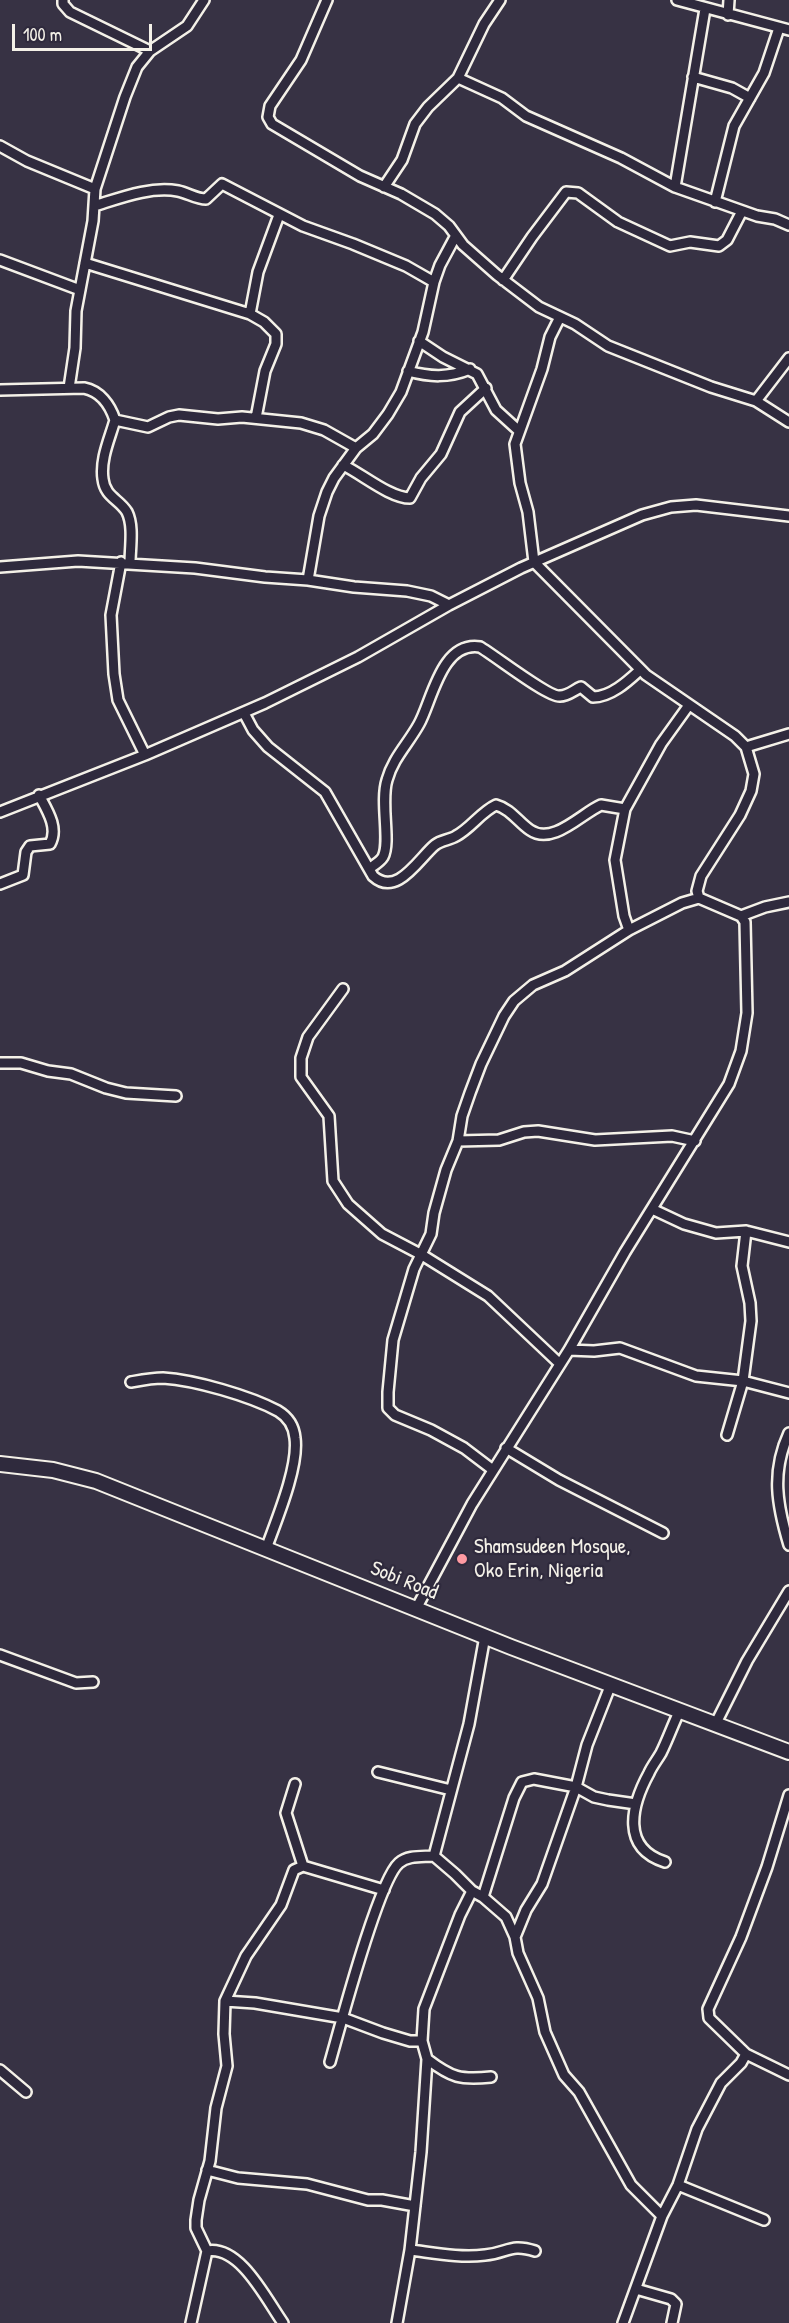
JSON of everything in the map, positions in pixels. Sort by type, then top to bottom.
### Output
[{"type":"highway","name":"Sobi Road","points":[[0,1464],[53,1470],[96,1481],[485,1636],[789,1752]]},
{"type":"street","points":[[63,0],[63,4],[70,12],[150,51]]},
{"type":"street","points":[[69,388],[95,189],[125,98],[137,68],[150,51],[187,26],[204,0]]},
{"type":"street","points":[[327,0],[301,60],[273,101],[268,117],[272,124],[360,176],[435,214],[449,226],[455,237],[539,307],[608,346],[718,389],[756,401],[789,422]]},
{"type":"street","points":[[384,187],[402,160],[410,134],[419,117],[458,78],[484,24],[500,0]]},
{"type":"street","points":[[677,0],[786,29],[734,126],[715,202]]},
{"type":"street","points":[[728,15],[729,0]]},
{"type":"street","points":[[675,187],[705,9]]},
{"type":"street","points":[[693,77],[732,88],[750,98]]},
{"type":"street","points":[[458,78],[502,98],[526,116],[621,158],[675,187],[789,225]]},
{"type":"street","points":[[0,146],[27,161],[95,189]]},
{"type":"street","points":[[94,206],[162,190],[179,191],[206,199],[218,185],[222,184],[279,215],[303,226],[354,243],[406,266],[434,282]]},
{"type":"street","points":[[504,280],[532,237],[566,192],[578,193],[618,222],[670,246],[690,242],[719,246],[727,240],[742,211]]},
{"type":"street","points":[[250,315],[258,272],[279,215]]},
{"type":"street","points":[[308,580],[319,516],[334,478],[356,448],[373,434],[401,392],[428,314],[434,282],[444,256],[455,237]]},
{"type":"street","points":[[0,260],[80,290]]},
{"type":"street","points":[[85,263],[250,315],[264,322],[276,334],[276,344],[262,382],[256,418]]},
{"type":"street","points":[[560,317],[550,337],[542,369],[514,444],[528,512],[534,562],[640,670],[719,723],[746,747],[754,774],[751,790],[740,815],[701,876],[699,898]]},
{"type":"street","points":[[419,341],[442,357],[477,374],[486,387],[496,410],[519,430]]},
{"type":"street","points":[[756,401],[789,358]]},
{"type":"street","points":[[408,371],[451,376],[470,369]]},
{"type":"street","points":[[343,465],[393,493],[410,498],[421,478],[441,454],[460,412],[486,387]]},
{"type":"street","points":[[0,390],[69,388],[92,390],[98,394],[115,420],[148,427],[179,415],[218,419],[256,418],[314,426],[356,448]]},
{"type":"street","points":[[115,420],[104,456],[102,478],[106,491],[124,508],[129,519],[125,563],[111,615],[114,674],[118,700],[145,754]]},
{"type":"street","points":[[0,812],[244,713],[358,657],[449,605],[534,562],[642,515],[671,507],[696,506],[789,516]]},
{"type":"street","points":[[0,567],[78,561],[125,563],[407,591],[431,596],[449,605]]},
{"type":"street","points":[[369,869],[380,861],[386,847],[383,797],[392,765],[424,716],[440,674],[455,656],[472,647],[480,646],[557,697],[569,694],[581,687],[593,697],[602,696],[625,684],[640,670]]},
{"type":"street","points":[[629,930],[624,916],[615,860],[625,809],[662,744],[689,705]]},
{"type":"street","points":[[244,713],[253,730],[268,747],[325,792],[373,876],[383,883],[390,883],[406,875],[435,844],[456,837],[496,805],[536,833],[546,833],[566,827],[601,805],[625,809]]},
{"type":"street","points":[[746,747],[789,734]]},
{"type":"street","points":[[0,884],[23,875],[27,861],[26,852],[30,846],[50,844],[53,840],[52,821],[39,795]]},
{"type":"street","points":[[416,1609],[472,1504],[569,1350],[729,1084],[741,1051],[747,1013],[745,922],[741,916],[699,898],[682,903],[629,930],[565,971],[534,985],[514,1001],[504,1016],[481,1064],[462,1116],[458,1141],[446,1170],[434,1213],[431,1234],[414,1269],[393,1340],[388,1408],[395,1414],[431,1430],[464,1449],[493,1470]]},
{"type":"street","points":[[741,916],[765,907],[789,902]]},
{"type":"street","points":[[343,989],[308,1037],[301,1058],[301,1077],[329,1116],[333,1181],[348,1204],[382,1234],[422,1255],[488,1296],[560,1364]]},
{"type":"street","points":[[0,1063],[21,1063],[48,1071],[71,1074],[106,1088],[126,1092],[176,1096]]},
{"type":"street","points":[[458,1141],[499,1140],[524,1132],[538,1131],[595,1140],[672,1136],[695,1141]]},
{"type":"street","points":[[652,1209],[684,1224],[716,1233],[746,1231],[789,1242]]},
{"type":"street","points":[[727,1435],[743,1381],[751,1321],[750,1303],[742,1266],[746,1231]]},
{"type":"street","points":[[569,1350],[594,1351],[620,1348],[696,1376],[743,1381],[789,1393]]},
{"type":"street","points":[[131,1382],[163,1378],[207,1386],[280,1412],[290,1422],[295,1435],[296,1447],[289,1479],[266,1549]]},
{"type":"street","points":[[789,1433],[776,1471],[777,1491],[789,1545]]},
{"type":"street","points":[[506,1448],[559,1480],[663,1533]]},
{"type":"street","points":[[716,1723],[747,1661],[789,1591]]},
{"type":"street","points":[[434,1856],[469,1724],[485,1636]]},
{"type":"street","points":[[0,1655],[76,1683],[93,1682]]},
{"type":"street","points":[[515,1937],[526,1910],[542,1884],[576,1787],[587,1745],[611,1684]]},
{"type":"street","points":[[665,1862],[647,1854],[640,1847],[635,1839],[634,1819],[636,1804],[648,1774],[660,1755],[680,1710]]},
{"type":"street","points":[[378,1772],[451,1790]]},
{"type":"street","points":[[483,1897],[514,1798],[522,1782],[534,1779],[576,1787],[594,1797],[636,1804]]},
{"type":"street","points":[[295,1784],[285,1813],[303,1866]]},
{"type":"street","points":[[789,1795],[767,1867],[741,1937],[708,2009],[709,2018],[746,2054],[789,2075]]},
{"type":"street","points":[[330,2062],[371,1923],[397,1864],[407,1857],[434,1856],[472,1891],[483,1897],[506,1917],[515,1937],[518,1953],[538,1998],[545,2032],[564,2075],[579,2092],[631,2185],[662,2216]]},
{"type":"street","points":[[191,2323],[207,2251],[196,2228],[199,2200],[213,2143],[216,2108],[227,2066],[224,2034],[225,2001],[246,1956],[281,1905],[294,1870],[303,1866],[384,1890]]},
{"type":"street","points":[[397,2323],[411,2250],[415,2206],[427,2059],[422,2041],[424,2009],[460,1915],[472,1891]]},
{"type":"street","points":[[225,2001],[255,2003],[343,2018],[410,2041],[422,2041]]},
{"type":"street","points":[[623,2323],[662,2216],[678,2186],[697,2129],[721,2083],[741,2063],[746,2054]]},
{"type":"street","points":[[427,2059],[463,2079],[491,2077]]},
{"type":"street","points":[[0,2070],[26,2092]]},
{"type":"street","points":[[207,2170],[238,2178],[307,2184],[368,2200],[415,2206]]},
{"type":"street","points":[[678,2186],[764,2220]]},
{"type":"street","points":[[411,2250],[472,2256],[487,2255],[514,2247],[535,2251]]},
{"type":"street","points":[[207,2251],[216,2249],[225,2251],[234,2258],[250,2275],[283,2323]]},
{"type":"street","points":[[636,2289],[671,2299],[676,2304],[672,2323]]},
{"type":"place","name":"Shamsudeen Mosque, Oko Erin, Nigeria","points":[[462,1559]]}]
